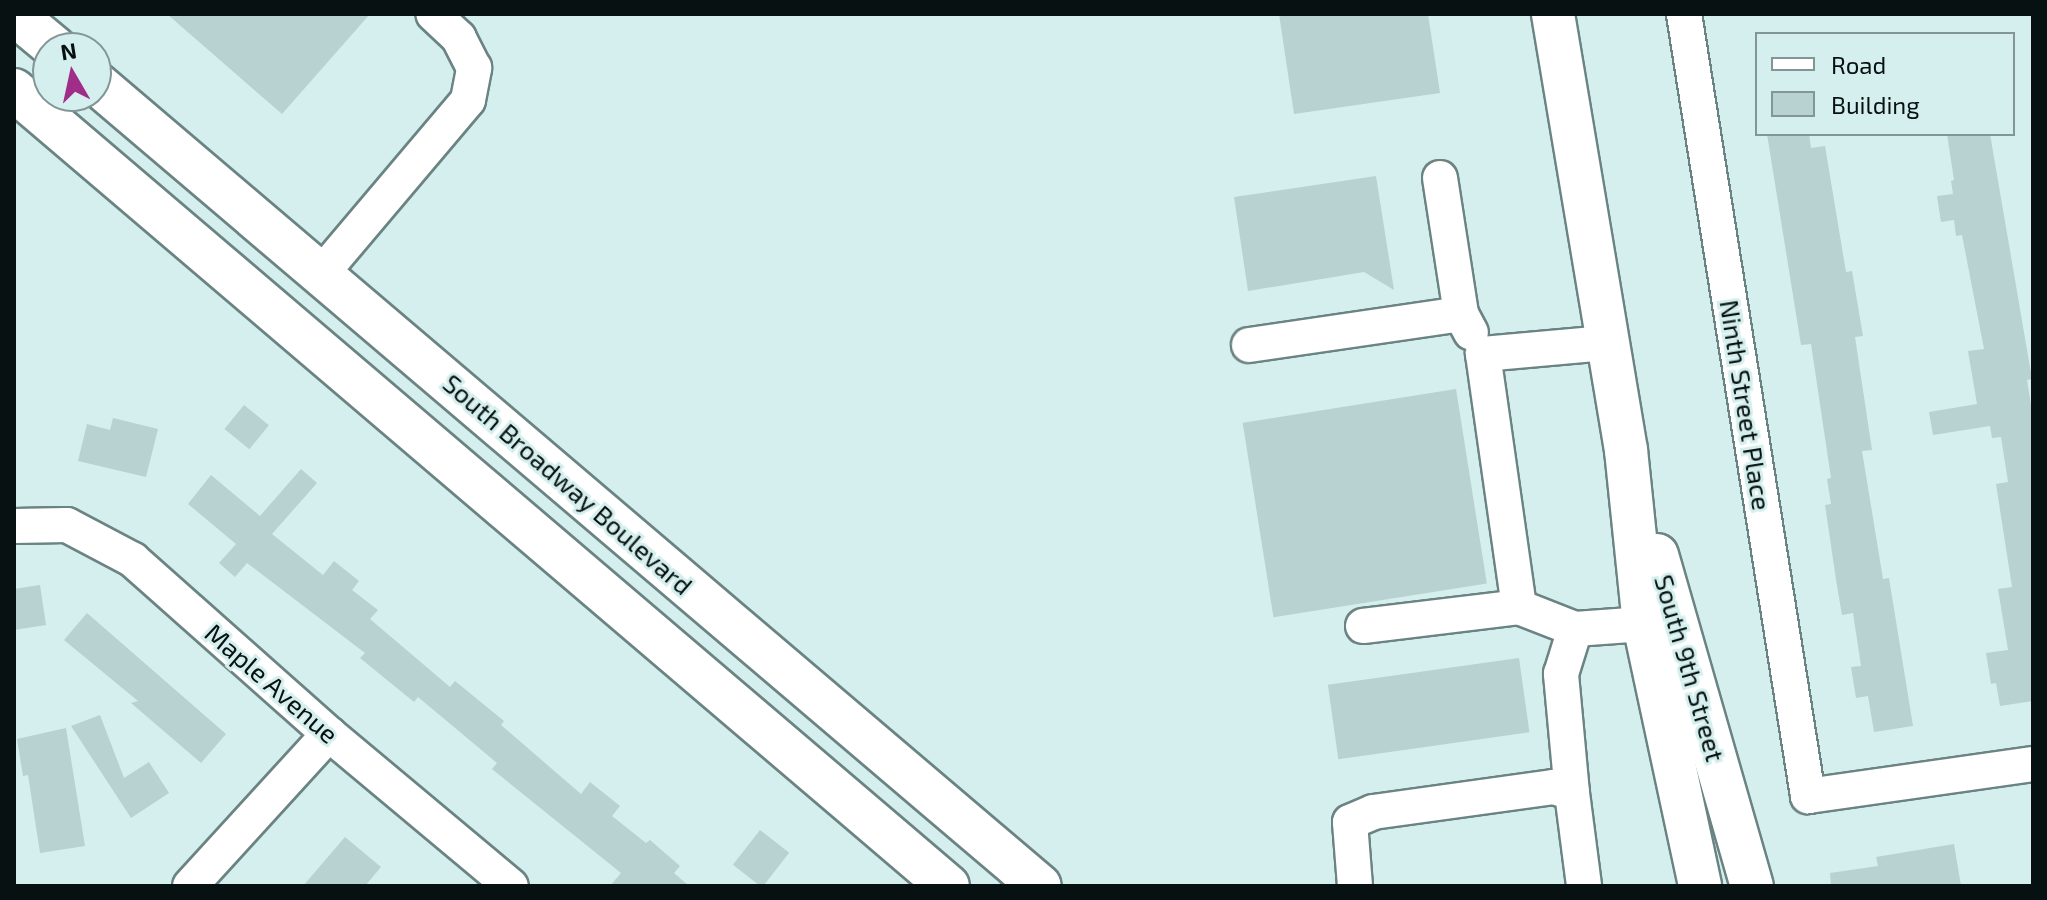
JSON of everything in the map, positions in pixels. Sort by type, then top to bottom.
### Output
[{"type":"main road","points":[[14,14],[36,32]]},
{"type":"main road","name":"South 9th Street","points":[[1553,14],[1626,450],[1644,624],[1700,886]]},
{"type":"main road","points":[[14,90],[948,886]]},
{"type":"main road","name":"South Broadway Boulevard","points":[[112,96],[1040,886]]},
{"type":"main road","name":"South 9th Street","points":[[1626,450],[1752,886]]},
{"type":"street","points":[[322,273],[468,100],[474,68],[459,38],[433,14]]},
{"type":"street","name":"Ninth Street Place","points":[[1684,14],[1808,796],[2033,764]]},
{"type":"street","points":[[1440,178],[1461,314],[1483,354],[1519,607]]},
{"type":"street","points":[[1249,345],[1461,314]]},
{"type":"street","points":[[1483,354],[1606,343]]},
{"type":"street","name":"Maple Avenue","points":[[14,526],[67,525],[133,560],[329,734],[511,886]]},
{"type":"street","points":[[1363,626],[1519,607],[1575,629],[1644,624]]},
{"type":"street","points":[[1575,629],[1561,674],[1584,886]]},
{"type":"street","points":[[190,886],[329,734]]},
{"type":"street","points":[[1355,886],[1350,822],[1373,812],[1554,787],[1572,793]]},
{"type":"building","points":[[167,14],[370,14],[282,114]]},
{"type":"building","points":[[1279,14],[1428,14],[1440,93],[1294,114]]},
{"type":"building","points":[[1767,136],[1809,136],[1811,148],[1825,146],[1846,272],[1852,271],[1863,336],[1855,337],[1872,450],[1862,451],[1883,579],[1889,578],[1913,726],[1874,732],[1868,696],[1856,698],[1851,667],[1861,666],[1853,613],[1842,615],[1825,505],[1831,504],[1827,479],[1831,478],[1811,344],[1801,345]]},
{"type":"building","points":[[1947,136],[1990,136],[2032,379],[2027,380],[2033,418],[2033,701],[2000,706],[1996,683],[1991,684],[1986,653],[2008,650],[1998,589],[2012,587],[1996,484],[2008,482],[2001,437],[1992,438],[1990,426],[1933,435],[1929,412],[1977,404],[1968,351],[1984,349],[1962,235],[1956,236],[1954,220],[1941,222],[1937,196],[1953,194],[1951,181],[1954,180]]},
{"type":"building","points":[[1376,176],[1394,290],[1364,272],[1248,291],[1234,197]]},
{"type":"building","points":[[1456,389],[1487,584],[1273,617],[1243,423]]},
{"type":"building","points":[[244,405],[269,425],[249,449],[224,429]]},
{"type":"building","points":[[113,418],[158,429],[146,477],[78,461],[87,424],[110,430]]},
{"type":"building","points":[[301,469],[317,483],[272,534],[323,575],[334,561],[359,581],[352,590],[378,610],[370,619],[450,687],[455,681],[504,721],[501,725],[581,794],[590,782],[620,806],[612,816],[646,843],[650,840],[680,866],[674,873],[689,886],[610,886],[621,873],[492,769],[497,763],[418,697],[414,702],[360,658],[365,653],[247,563],[235,577],[219,563],[236,544],[188,504],[211,475],[260,516]]},
{"type":"building","points":[[40,585],[46,625],[14,630],[14,589]]},
{"type":"building","points":[[87,613],[226,734],[201,763],[131,703],[138,701],[64,640]]},
{"type":"building","points":[[1519,658],[1529,732],[1338,759],[1328,685]]},
{"type":"building","points":[[100,715],[124,778],[149,762],[169,793],[131,818],[71,726]]},
{"type":"building","points":[[66,728],[85,846],[40,853],[28,775],[23,776],[17,739]]},
{"type":"building","points":[[760,830],[789,853],[763,886],[733,865]]},
{"type":"building","points":[[345,837],[381,867],[365,886],[303,886]]},
{"type":"building","points":[[1954,844],[1961,886],[1831,886],[1830,873],[1878,866],[1876,857]]}]
